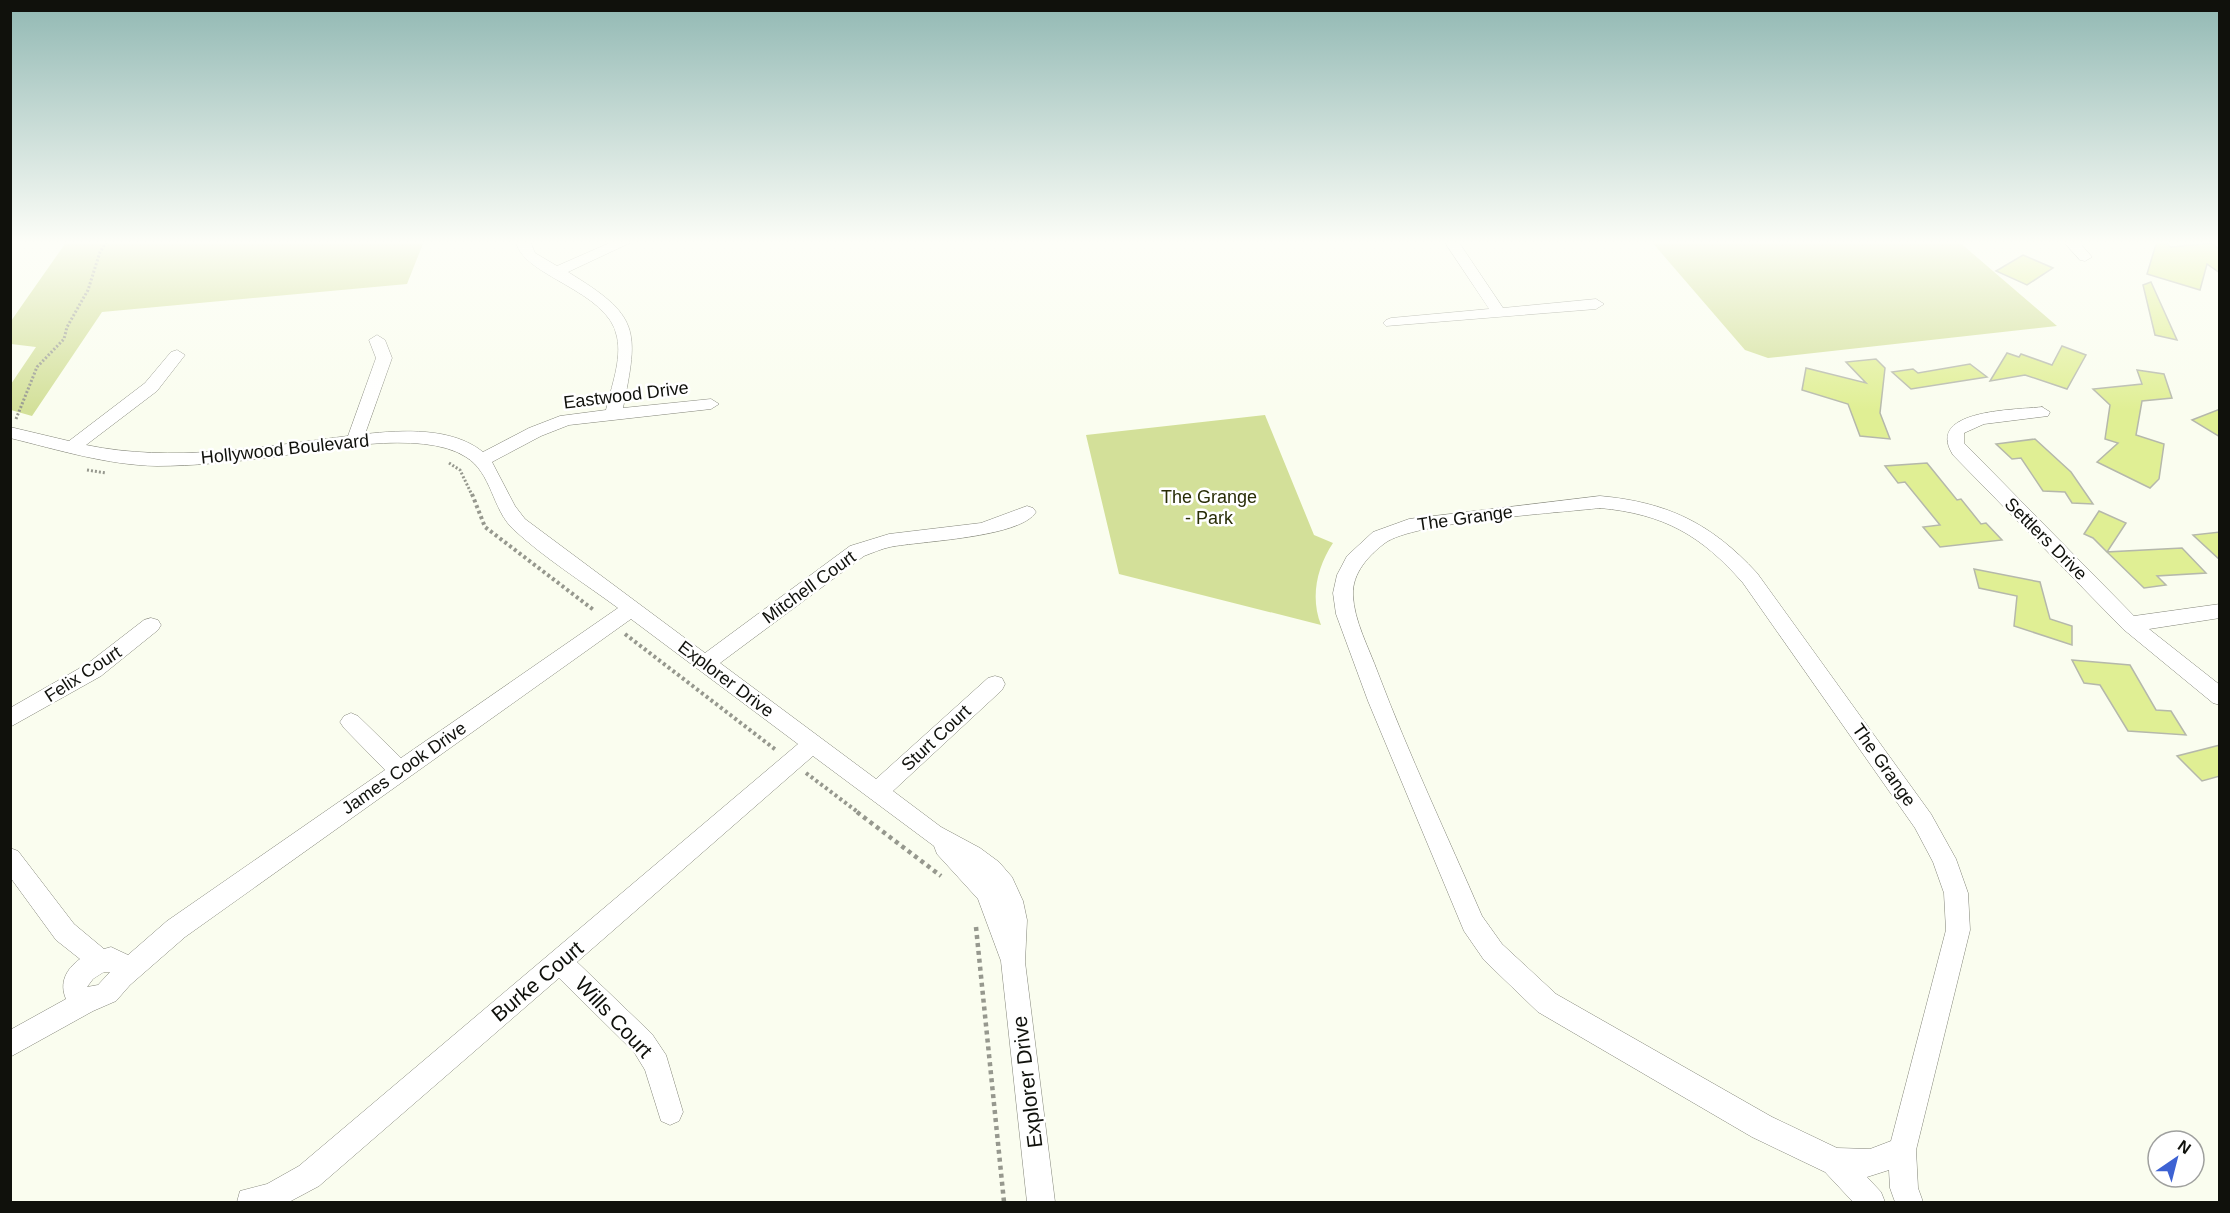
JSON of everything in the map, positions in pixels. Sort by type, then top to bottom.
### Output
[{"type":"street","points":[[594,298],[611,309],[622,324],[626,345],[614,413]]},
{"type":"street","points":[[1488,298],[1498,312]]},
{"type":"street","points":[[1391,323],[1596,304]]},
{"type":"street","points":[[354,442],[384,358],[383,349],[377,340]]},
{"type":"street","points":[[71,448],[151,387],[177,355]]},
{"type":"street","name":"Eastwood Drive","points":[[482,460],[552,425],[614,413],[711,404]]},
{"type":"street","name":"Settlers Drive","points":[[2042,412],[1971,422],[1956,431],[1955,443],[1959,451],[2130,624],[2220,697]]},
{"type":"street","name":"Hollywood Boulevard","points":[[10,432],[71,448],[129,459],[158,460],[397,438],[441,440],[465,449],[482,460]]},
{"type":"street","name":"Explorer Drive","points":[[482,460],[489,469],[506,508],[519,524],[933,834],[988,893],[1013,962],[1041,1203]]},
{"type":"street","name":"The Grange","points":[[1902,1150],[1870,1164],[1854,1165],[1835,1162],[1762,1127],[1547,1003],[1492,952],[1473,923],[1378,701],[1346,614],[1343,593],[1347,575],[1354,561],[1380,537],[1415,524],[1612,503],[1649,509],[1672,518],[1714,540],[1731,555],[1917,812],[1944,859],[1956,893],[1958,930],[1902,1150],[1904,1188],[1909,1203]]},
{"type":"street","name":"Mitchell Court","points":[[706,663],[857,550],[889,541],[981,529],[1012,520],[1028,512]]},
{"type":"street","name":"James Cook Drive","points":[[13,1042],[81,987],[111,989],[112,965],[176,928],[632,608]]},
{"type":"street","points":[[2130,624],[2220,611]]},
{"type":"street","name":"Felix Court","points":[[10,719],[94,670],[152,625]]},
{"type":"street","name":"Sturt Court","points":[[877,792],[994,684]]},
{"type":"street","points":[[351,722],[400,771]]},
{"type":"street","name":"Burke Court","points":[[250,1201],[271,1197],[309,1176],[813,744]]},
{"type":"street","points":[[10,858],[65,932],[112,965]]},
{"type":"street","points":[[65,932],[81,987]]},
{"type":"street","name":"Wills Court","points":[[560,962],[643,1043],[657,1064],[670,1112]]},
{"type":"street","name":"The Grange","points":[[1835,1162],[1871,1203]]},
{"type":"path","points":[[10,425],[20,414],[37,367],[64,339],[67,327],[84,298]]},
{"type":"path","points":[[446,461],[460,470],[467,481],[485,527],[946,879]]},
{"type":"path","points":[[78,468],[110,474]]},
{"type":"path","points":[[975,923],[1004,1203]]},
{"type":"green space","points":[[27,298],[259,298],[102,312],[32,416],[11,410],[11,384],[36,347],[11,344],[11,321]]},
{"type":"green space","points":[[1700,298],[2024,298],[2057,326],[1768,358],[1745,350]]},
{"type":"green space","name":"The Grange - Park","points":[[1265,415],[1314,535],[1333,543],[1327,552],[1317,582],[1316,604],[1321,625],[1119,574],[1086,435]]},
{"type":"building","points":[[2146,298],[2158,298],[2177,340],[2155,335]]},
{"type":"building","points":[[2062,346],[2086,355],[2067,389],[2025,375],[1990,381],[2007,353],[2019,357],[2021,354],[2052,365]]},
{"type":"building","points":[[1876,359],[1885,368],[1880,413],[1890,439],[1860,436],[1848,404],[1802,390],[1806,368],[1866,383],[1846,362]]},
{"type":"building","points":[[1970,364],[1987,377],[1911,389],[1892,372],[1913,369],[1918,373]]},
{"type":"building","points":[[2137,370],[2164,374],[2172,398],[2142,401],[2136,435],[2164,444],[2159,479],[2150,488],[2097,462],[2118,443],[2105,439],[2110,405],[2093,389],[2142,384]]},
{"type":"building","points":[[2220,409],[2220,437],[2192,420]]},
{"type":"building","points":[[2035,439],[2071,472],[2093,504],[2072,503],[2065,492],[2043,491],[2021,458],[2012,459],[1996,444]]},
{"type":"building","points":[[1927,463],[1957,500],[1961,499],[1981,524],[1986,523],[2002,540],[1940,547],[1923,527],[1940,525],[1905,482],[1898,483],[1885,466]]},
{"type":"building","points":[[2099,511],[2126,523],[2107,552],[2093,538],[2084,534]]},
{"type":"building","points":[[2220,532],[2220,560],[2193,535]]},
{"type":"building","points":[[2182,548],[2206,573],[2157,576],[2166,585],[2144,588],[2107,552]]},
{"type":"building","points":[[1974,569],[2040,582],[2050,619],[2072,626],[2072,645],[2014,626],[2017,596],[1979,588]]},
{"type":"building","points":[[2072,660],[2130,665],[2156,710],[2171,711],[2186,735],[2128,731],[2100,685],[2084,683]]},
{"type":"building","points":[[2220,745],[2220,776],[2202,781],[2177,756]]}]
